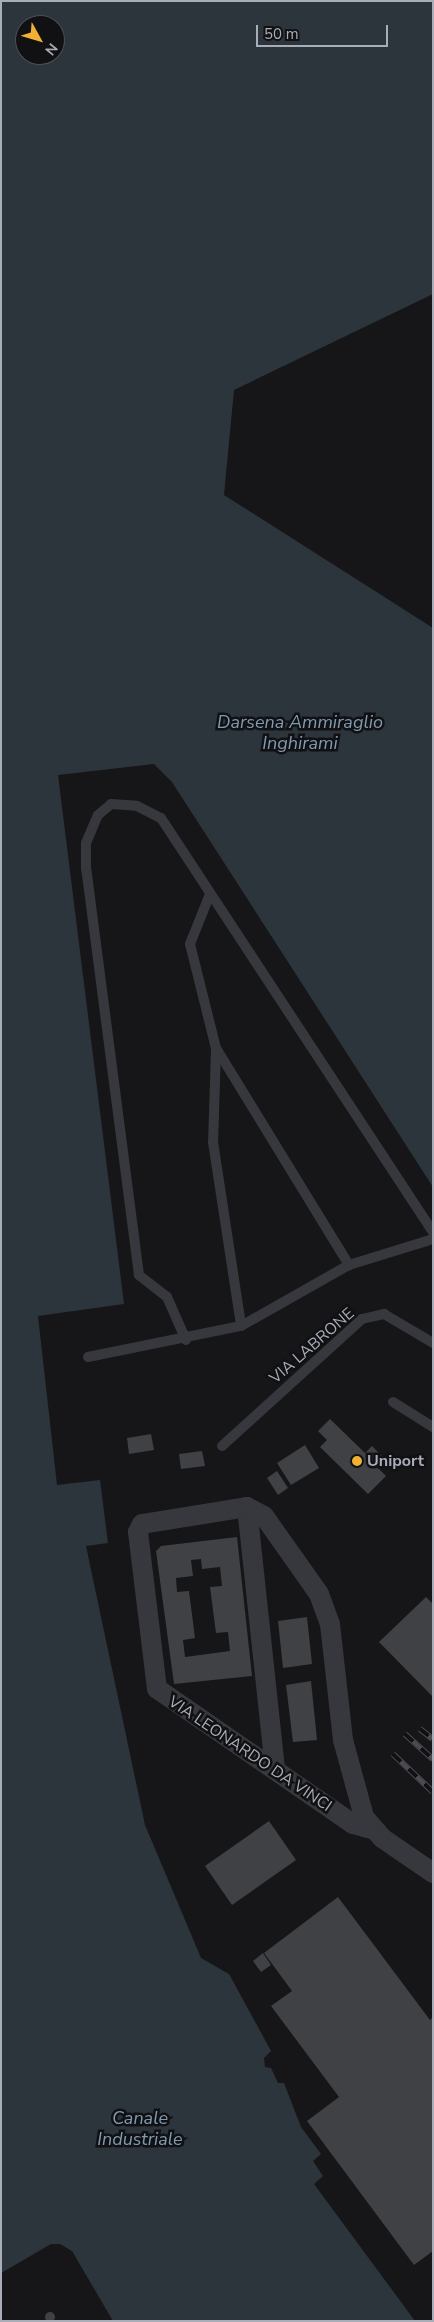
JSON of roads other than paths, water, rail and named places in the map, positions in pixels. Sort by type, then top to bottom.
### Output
[{"type":"street","points":[[247,1508],[275,1770]]},
{"type":"street","name":"VIA LEONARDO DA VINCI","points":[[371,1829],[360,1807],[343,1740],[330,1624],[320,1594],[264,1516],[247,1508],[149,1521],[138,1532],[157,1689],[353,1824],[371,1829],[433,1873]]},
{"type":"lane","points":[[186,1340],[167,1297],[139,1275],[86,869],[86,843],[98,815],[111,804],[136,806],[161,818],[433,1232]]},
{"type":"lane","points":[[210,894],[190,944],[216,1048],[213,1142],[241,1326]]},
{"type":"lane","points":[[216,1048],[349,1265]]},
{"type":"lane","points":[[88,1357],[186,1340],[241,1326],[349,1265],[433,1239]]},
{"type":"lane","name":"VIA LABRONE","points":[[222,1446],[362,1318],[384,1314],[433,1343]]},
{"type":"lane","points":[[393,1402],[433,1427]]},
{"type":"water","points":[[1,1],[433,1],[433,294],[234,390],[224,495],[433,628],[433,1187],[172,782],[154,764],[58,775],[124,1304],[38,1316],[57,1485],[100,1480],[108,1543],[86,1546],[145,1825],[201,1958],[229,1974],[271,2051],[264,2058],[265,2067],[271,2068],[278,2083],[284,2083],[301,2127],[321,2154],[313,2161],[323,2176],[314,2184],[415,2321],[113,2321],[72,2251],[60,2244],[51,2244],[1,2273]]},
{"type":"railway","points":[[420,1729],[433,1739]]},
{"type":"railway","points":[[405,1734],[433,1759]]},
{"type":"railway","points":[[393,1754],[433,1792]]},
{"type":"place","name":"Uniport","points":[[357,1461]]},
{"type":"water label","name":"Darsena Ammiraglio Inghirami","points":[[300,733]]},
{"type":"water label","name":"Canale Industriale","points":[[140,2129]]}]
